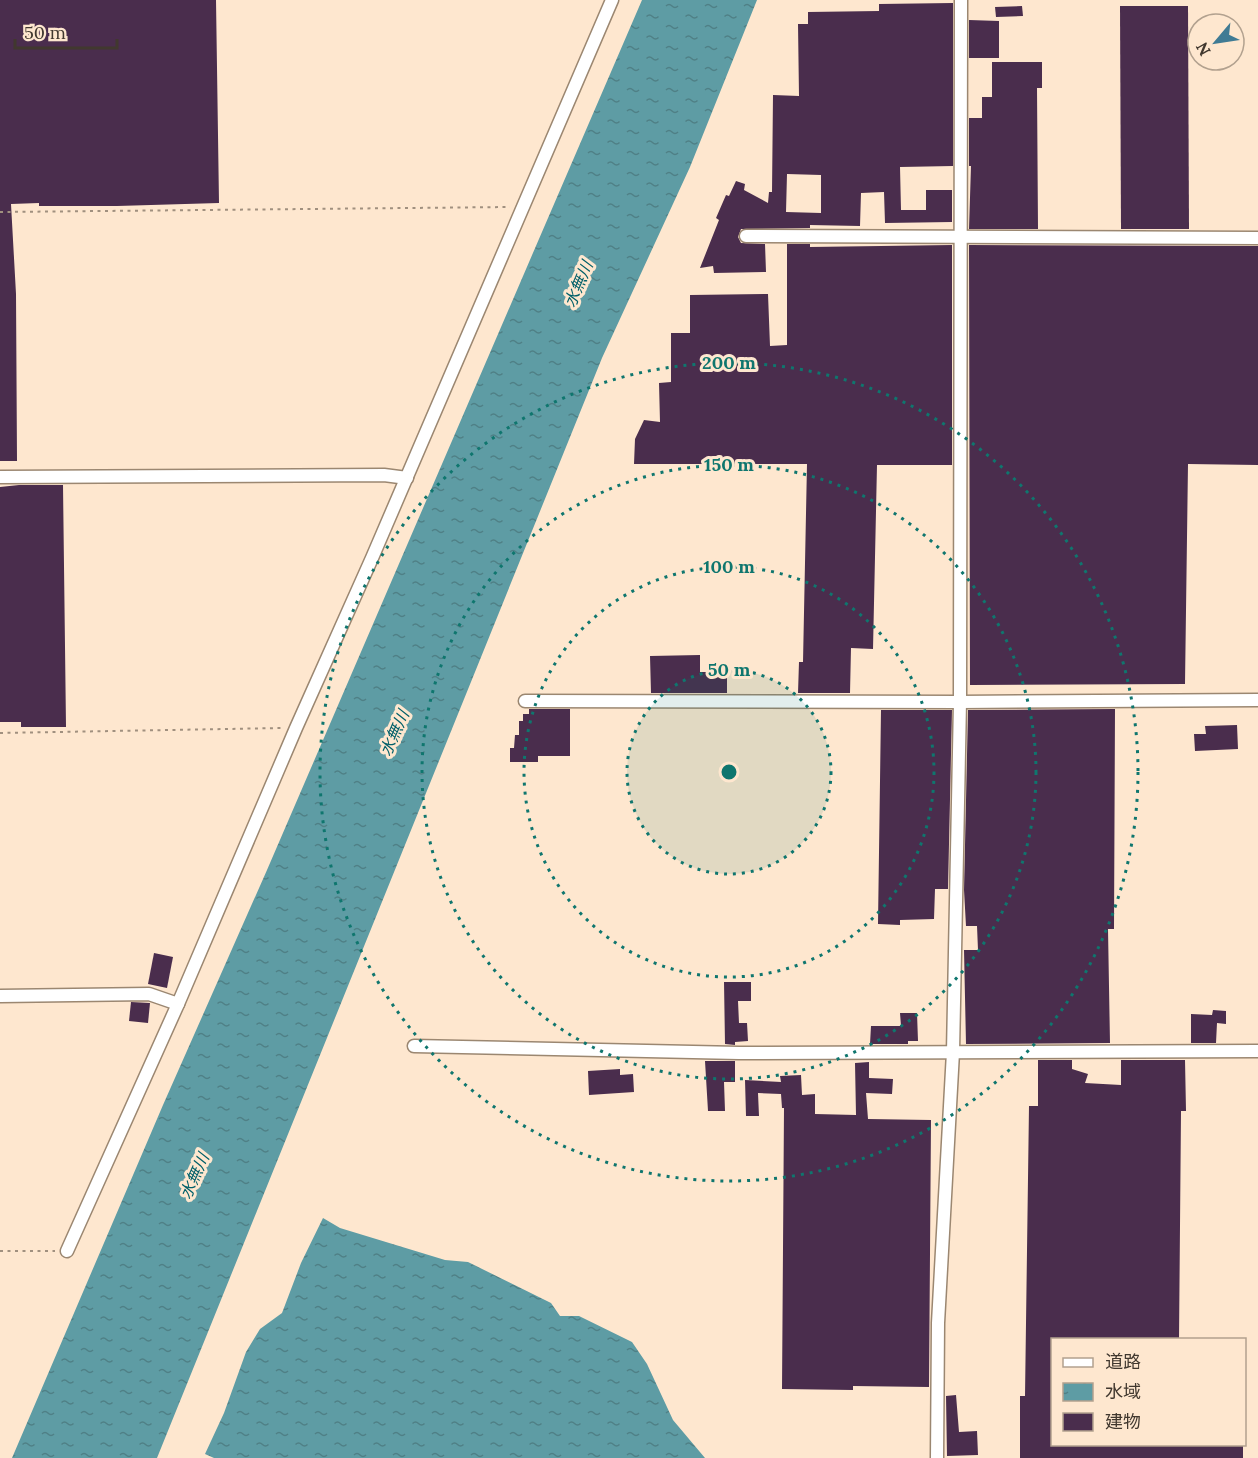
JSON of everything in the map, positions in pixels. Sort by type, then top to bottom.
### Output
[{"type":"street","points":[[67,1251],[178,1004],[612,0]]},
{"type":"street","points":[[937,1458],[938,1323],[953,1052],[960,702],[961,0]]},
{"type":"street","points":[[746,236],[1258,238]]},
{"type":"street","points":[[0,477],[384,475],[406,478]]},
{"type":"street","points":[[525,701],[1258,700]]},
{"type":"street","points":[[0,996],[149,994],[178,1004]]},
{"type":"street","points":[[414,1046],[739,1053],[1258,1051]]},
{"type":"path","points":[[0,212],[523,207]]},
{"type":"path","points":[[0,733],[296,728]]},
{"type":"path","points":[[0,1251],[67,1251]]},
{"type":"water","name":"水無川","points":[[642,0],[757,0],[690,167],[602,358],[157,1458],[12,1458],[163,1105],[267,870]]},
{"type":"water","points":[[323,1218],[340,1228],[445,1260],[468,1262],[551,1303],[560,1316],[579,1316],[632,1342],[647,1364],[673,1420],[705,1458],[214,1458],[205,1454],[224,1413],[246,1352],[260,1329],[282,1313],[301,1263]]},
{"type":"building","points":[[0,0],[216,0],[219,203],[117,206],[11,204],[16,294],[17,461],[0,461]]},
{"type":"building","points":[[953,3],[953,166],[900,167],[901,210],[926,210],[926,190],[952,190],[952,222],[885,223],[884,192],[861,193],[860,226],[810,225],[810,228],[741,229],[738,237],[741,243],[765,244],[766,272],[714,273],[713,266],[700,268],[719,220],[716,218],[726,195],[729,196],[736,181],[745,184],[744,190],[768,203],[769,192],[772,192],[773,95],[799,96],[798,24],[808,24],[808,12],[879,11],[879,4]],"holes":[[[787,174],[821,175],[821,213],[786,212]]]},
{"type":"building","points":[[1022,6],[1023,16],[996,17],[995,7]]},
{"type":"building","points":[[1120,6],[1188,6],[1188,12],[1186,12],[1186,72],[1188,72],[1189,229],[1121,229]]},
{"type":"building","points":[[969,20],[999,21],[999,58],[969,58]]},
{"type":"building","points":[[992,62],[1042,62],[1042,88],[1037,88],[1038,229],[969,229],[971,166],[969,166],[969,118],[982,118],[982,97],[992,97]]},
{"type":"building","points":[[787,244],[810,244],[810,247],[952,245],[952,465],[877,465],[873,649],[851,648],[850,693],[798,693],[799,662],[803,662],[807,464],[634,464],[635,439],[644,420],[660,422],[659,383],[671,382],[671,333],[690,333],[690,295],[768,294],[770,346],[787,345]]},
{"type":"building","points":[[969,245],[1258,246],[1258,465],[1188,464],[1185,684],[970,685]]},
{"type":"building","points":[[63,485],[66,727],[21,727],[21,722],[0,722],[0,487]]},
{"type":"building","points":[[700,655],[700,672],[727,672],[727,693],[651,693],[650,656]]},
{"type":"building","points":[[529,709],[570,709],[570,756],[538,756],[538,762],[510,762],[510,748],[514,748],[515,735],[519,735],[519,721],[523,721],[523,714],[529,714]]},
{"type":"building","points":[[1115,709],[1114,929],[1108,929],[1110,1043],[966,1044],[964,950],[978,950],[977,926],[966,926],[964,890],[968,710]]},
{"type":"building","points":[[881,710],[952,710],[948,889],[935,889],[934,919],[900,920],[900,925],[878,924]]},
{"type":"building","points":[[1237,725],[1238,749],[1195,751],[1194,734],[1206,734],[1205,726]]},
{"type":"building","points":[[154,953],[173,957],[167,988],[148,984]]},
{"type":"building","points":[[724,982],[751,982],[751,1001],[738,1001],[739,1023],[747,1023],[748,1041],[735,1042],[735,1045],[725,1044]]},
{"type":"building","points":[[131,1002],[150,1003],[148,1023],[129,1021]]},
{"type":"building","points":[[1213,1010],[1226,1011],[1226,1024],[1217,1023],[1216,1043],[1191,1043],[1191,1014],[1212,1015]]},
{"type":"building","points":[[900,1013],[917,1013],[918,1041],[908,1041],[908,1044],[870,1044],[871,1026],[901,1026]]},
{"type":"building","points":[[1038,1060],[1072,1060],[1072,1069],[1088,1074],[1085,1083],[1121,1085],[1121,1060],[1185,1060],[1186,1111],[1181,1111],[1179,1338],[1051,1338],[1051,1446],[1243,1446],[1243,1458],[1020,1458],[1020,1396],[1025,1396],[1029,1106],[1038,1106]]},
{"type":"building","points":[[705,1061],[735,1061],[735,1082],[724,1082],[725,1111],[708,1111]]},
{"type":"building","points":[[869,1062],[869,1078],[893,1079],[892,1094],[866,1093],[868,1119],[931,1120],[929,1387],[853,1386],[853,1390],[782,1389],[784,1108],[782,1108],[781,1094],[758,1093],[759,1116],[746,1116],[745,1080],[781,1082],[780,1076],[801,1075],[802,1095],[815,1094],[815,1114],[856,1115],[855,1063]]},
{"type":"building","points":[[620,1069],[620,1075],[633,1074],[634,1092],[589,1095],[588,1071]]},
{"type":"building","points":[[956,1395],[959,1432],[977,1431],[978,1455],[947,1456],[946,1396]]}]
